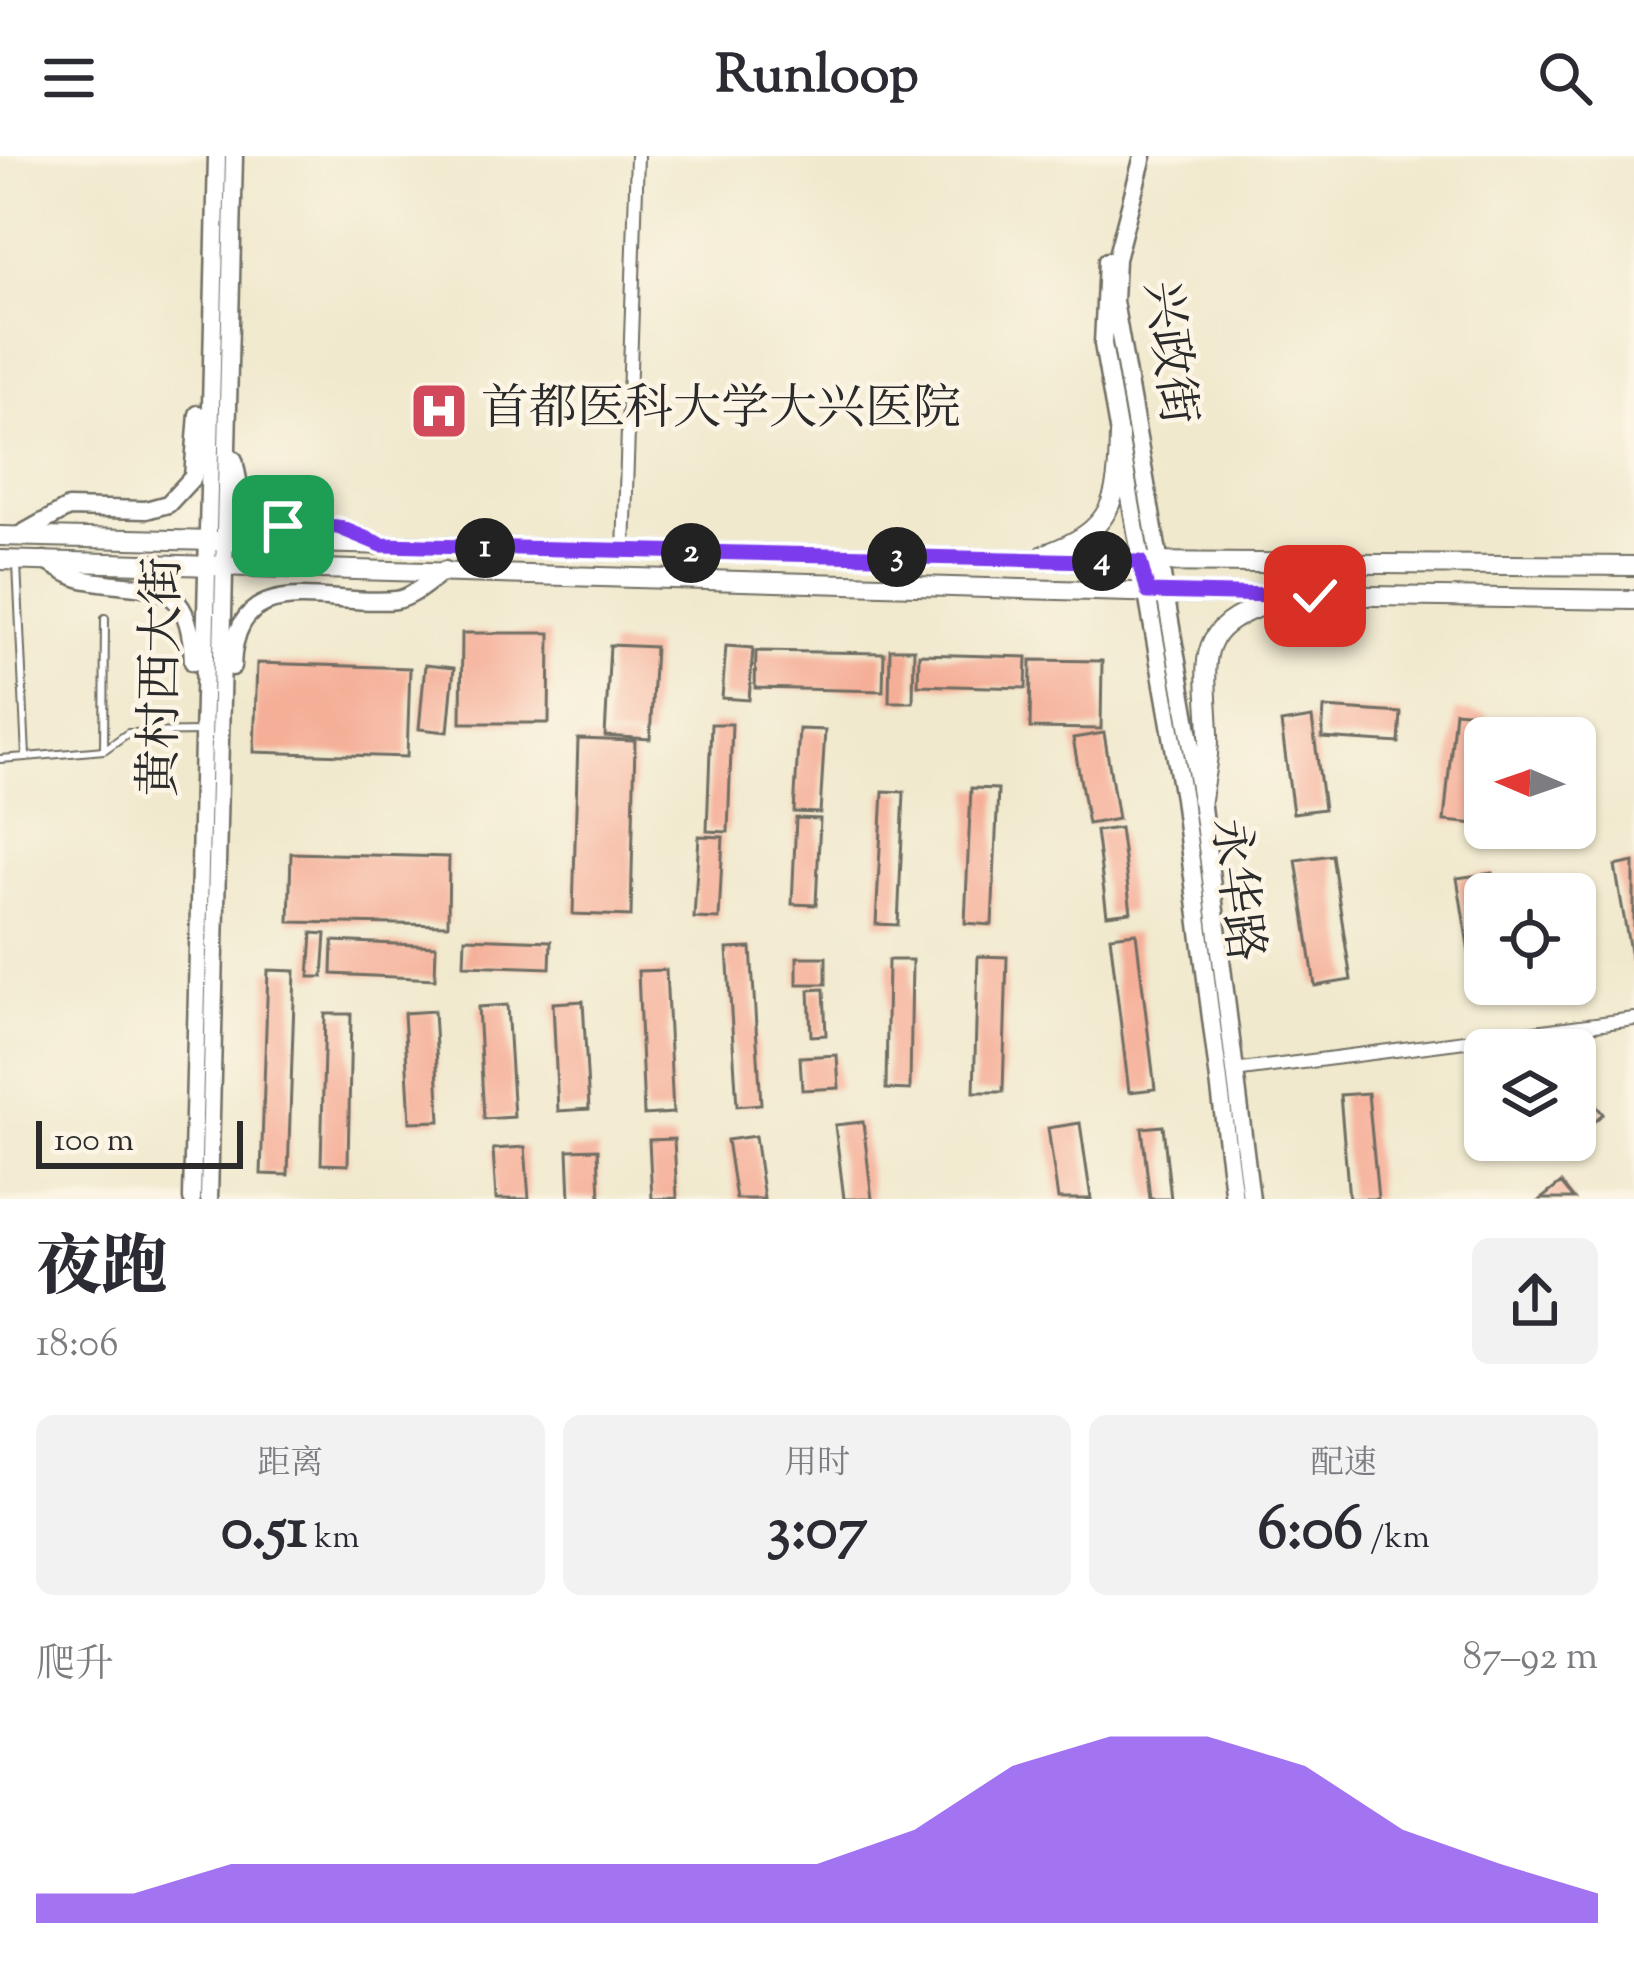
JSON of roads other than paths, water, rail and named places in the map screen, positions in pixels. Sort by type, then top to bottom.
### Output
[{"type":"main road","points":[[1031,559],[1087,537],[1100,524],[1113,503],[1119,435]]},
{"type":"main road","points":[[9,536],[1150,562],[1634,566]]},
{"type":"main road","points":[[8,560],[214,569],[445,570],[1315,596],[1634,600]]},
{"type":"main road","points":[[1201,799],[1210,739],[1202,664],[1207,646],[1226,622],[1248,610],[1315,596]]},
{"type":"street","name":"黄村西大街","points":[[192,1199],[202,706],[215,538],[211,362],[217,156]]},
{"type":"street","name":"黄村西大街","points":[[215,538],[227,401],[234,156]]},
{"type":"street","points":[[624,552],[637,156]]},
{"type":"street","name":"兴政街","points":[[1138,156],[1101,302],[1119,435],[1150,562]]},
{"type":"street","name":"兴政街","points":[[1138,156],[1116,260],[1114,301],[1150,562]]},
{"type":"street","points":[[9,536],[68,508],[146,510],[177,497],[196,466],[199,395],[211,362]]},
{"type":"street","points":[[227,401],[235,429],[238,485],[259,514],[283,526],[338,527],[382,545]]},
{"type":"street","points":[[43,560],[82,580],[146,584],[172,595],[187,619],[202,706]]},
{"type":"street","points":[[1150,562],[1157,592]]},
{"type":"street","name":"黄村西大街","points":[[209,1199],[220,720],[214,569]]},
{"type":"street","points":[[220,720],[232,681],[238,626],[249,611],[270,598],[401,600],[445,570]]},
{"type":"street","name":"永华路","points":[[1157,592],[1201,799],[1251,1199]]},
{"type":"street","name":"永华路","points":[[1157,592],[1234,1199]]},
{"type":"street","points":[[1234,1071],[1634,1019]]},
{"type":"lane","points":[[8,560],[26,757]]},
{"type":"lane","points":[[104,750],[105,618]]},
{"type":"lane","points":[[0,760],[104,750],[128,733],[202,732]]},
{"type":"place","name":"首都医科大学大兴医院","points":[[439,411]]}]
